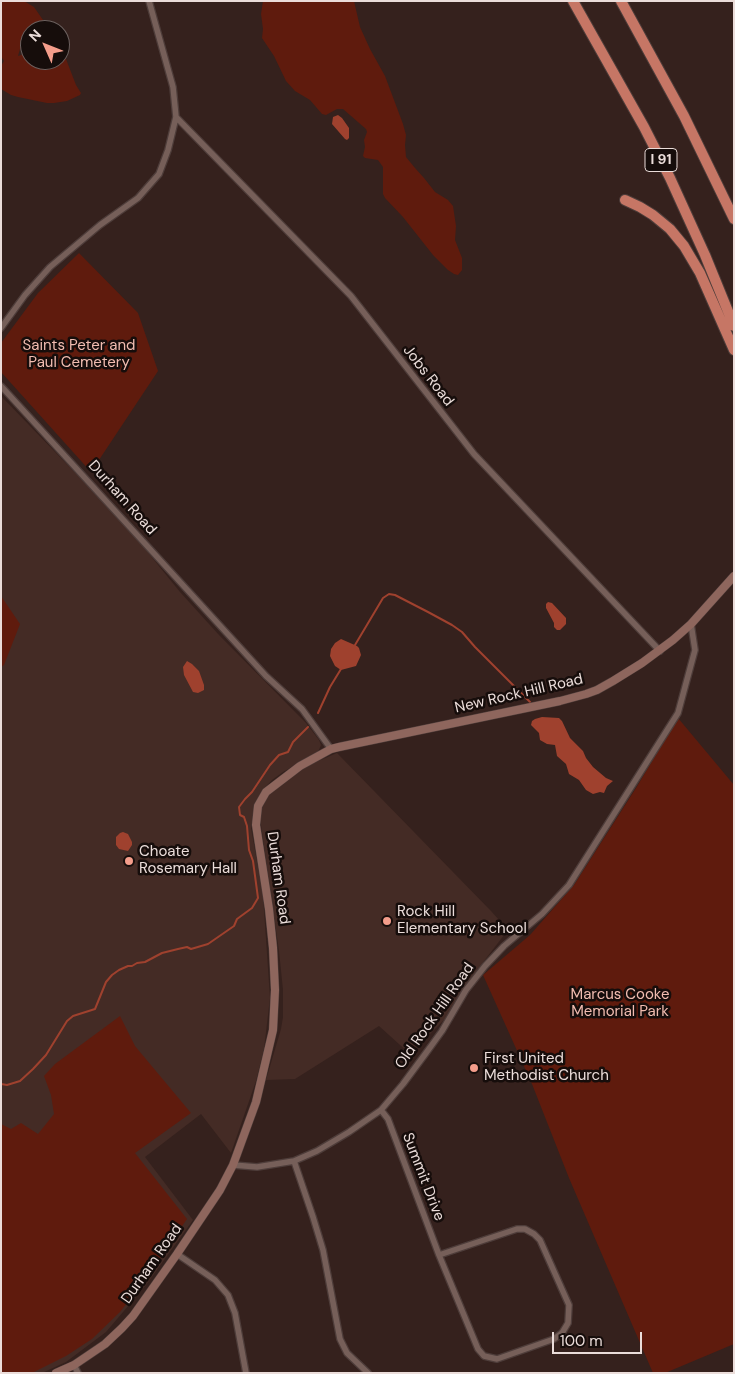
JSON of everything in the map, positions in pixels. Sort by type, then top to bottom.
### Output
[{"type":"highway","name":"I 91","points":[[573,1],[644,127],[670,178],[705,255],[734,326]]},
{"type":"highway","name":"I 91","points":[[621,1],[680,109],[734,220]]},
{"type":"highway","points":[[626,200],[653,215],[684,246],[700,273],[734,350]]},
{"type":"main road","name":"New Rock Hill Road","points":[[331,749],[574,698],[597,690],[660,651],[691,624],[734,576]]},
{"type":"main road","name":"Durham Road","points":[[56,1373],[74,1365],[105,1344],[122,1328],[177,1254],[220,1190],[232,1165],[256,1102],[273,1030],[275,990],[273,948],[256,825],[258,806],[266,792],[280,781],[300,766],[331,749]]},
{"type":"street","points":[[1,328],[25,295],[50,267],[100,225],[138,198],[159,174],[168,150],[176,118],[174,87],[149,1]]},
{"type":"street","name":"Jobs Road","points":[[176,118],[351,296],[474,454],[660,651]]},
{"type":"street","name":"Durham Road","points":[[1,386],[266,676],[302,709],[331,749]]},
{"type":"street","name":"Old Rock Hill Road","points":[[232,1165],[257,1167],[294,1161],[349,1132],[381,1110],[403,1084],[442,1031],[466,990],[485,966],[504,946],[542,914],[569,885],[678,712],[695,650],[691,624]]},
{"type":"street","name":"Summit Drive","points":[[381,1110],[388,1120],[439,1255],[478,1349],[484,1356],[497,1359],[554,1339],[562,1333],[568,1323],[569,1305],[540,1240],[525,1229],[517,1229],[439,1255]]},
{"type":"street","points":[[294,1161],[314,1217],[323,1250],[340,1339],[347,1353],[368,1373]]},
{"type":"street","points":[[177,1254],[215,1280],[228,1294],[235,1313],[246,1373]]},
{"type":"street","points":[[74,1365],[78,1373]]},
{"type":"shaded area","points":[[338,115],[349,128],[349,138],[347,140],[332,124],[333,117]]},
{"type":"shaded area","name":"Choate Rosemary Hall","points":[[1,396],[137,539],[180,592],[219,635],[306,723],[321,745],[318,752],[272,780],[263,790],[253,815],[251,828],[263,895],[270,998],[264,1049],[256,1081],[231,1153],[201,1114],[145,1157],[193,1220],[146,1285],[106,1332],[66,1362],[42,1373],[1,1373]]},
{"type":"shaded area","points":[[548,602],[552,603],[566,618],[566,624],[560,630],[554,627],[554,623],[546,608]]},
{"type":"shaded area","points":[[341,639],[357,646],[361,655],[356,666],[341,670],[335,666],[330,656],[331,649]]},
{"type":"shaded area","points":[[187,661],[199,671],[204,685],[204,690],[198,693],[193,692],[184,675],[183,667]]},
{"type":"shaded area","points":[[542,717],[559,718],[570,738],[583,751],[593,767],[606,778],[613,781],[607,786],[604,793],[593,794],[586,790],[579,780],[569,774],[566,764],[557,756],[555,745],[547,744],[540,740],[539,733],[531,725],[532,721]]},
{"type":"shaded area","name":"Rock Hill Elementary School","points":[[337,753],[508,930],[467,983],[445,1019],[410,1054],[379,1026],[295,1079],[266,1080],[281,1029],[283,990],[259,811],[271,790],[311,764]]},
{"type":"shaded area","points":[[123,832],[128,834],[132,842],[128,851],[119,849],[116,845],[116,837]]},
{"type":"green space","points":[[1,1],[24,1],[34,7],[43,20],[20,20],[20,49],[18,56],[20,55],[20,70],[70,69],[81,93],[67,101],[54,103],[11,95],[1,89],[1,66],[4,61],[1,56]]},
{"type":"green space","points":[[263,1],[354,1],[360,27],[385,76],[403,124],[406,135],[406,157],[435,192],[448,200],[453,206],[456,226],[455,240],[462,258],[462,270],[458,275],[448,270],[433,255],[403,217],[385,198],[383,194],[383,167],[378,160],[363,156],[366,129],[343,109],[337,109],[326,115],[322,114],[310,100],[295,91],[286,81],[274,56],[262,38],[261,14]]},
{"type":"green space","name":"Saints Peter and Paul Cemetery","points":[[79,253],[138,313],[158,371],[91,472],[1,372],[1,343],[38,293]]},
{"type":"green space","points":[[1,596],[20,624],[4,665],[1,667]]},
{"type":"green space","name":"Marcus Cooke Memorial Park","points":[[678,718],[734,785],[734,1344],[665,1373],[653,1373],[569,1178],[532,1084],[483,975],[530,935],[574,885]]},
{"type":"green space","points":[[120,1016],[135,1046],[191,1113],[135,1153],[187,1219],[145,1280],[120,1312],[92,1339],[66,1356],[32,1373],[1,1373],[1,1124],[11,1129],[21,1123],[38,1134],[54,1114],[51,1095],[44,1076],[55,1064]]},
{"type":"waterway","points":[[355,645],[383,598],[389,594],[395,595],[462,632],[530,702]]},
{"type":"waterway","points":[[318,713],[341,669]]},
{"type":"waterway","points":[[1,1084],[7,1085],[20,1081],[33,1069],[46,1055],[67,1021],[73,1016],[95,1009],[106,982],[119,970],[145,962],[162,953],[187,947],[191,949],[208,944],[234,926],[237,919],[252,908],[258,898],[253,861],[249,850],[247,826],[244,817],[240,815],[239,807],[252,792],[270,765],[279,755],[288,752],[293,742],[308,727]]},
{"type":"place","name":"Choate Rosemary Hall","points":[[129,861]]},
{"type":"place","name":"Rock Hill Elementary School","points":[[387,921]]},
{"type":"place","name":"First United Methodist Church","points":[[474,1068]]}]
